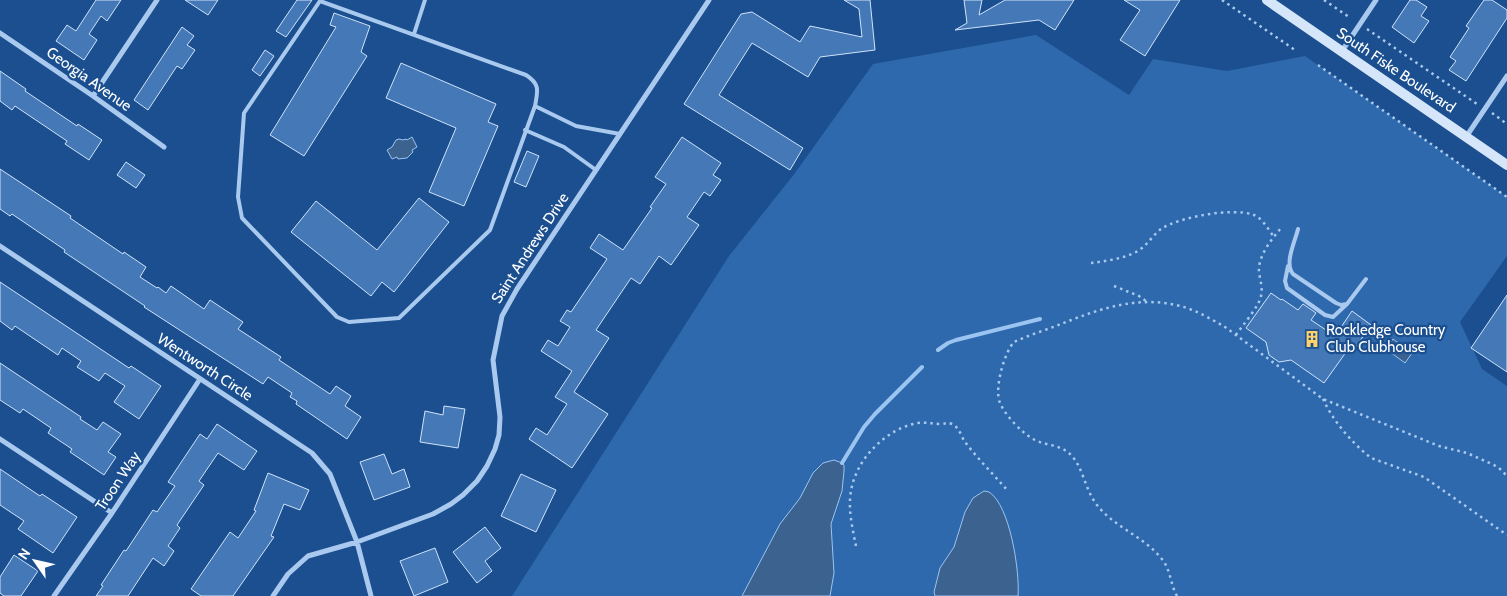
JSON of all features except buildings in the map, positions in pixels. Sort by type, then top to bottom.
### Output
[{"type":"main road","name":"South Fiske Boulevard","points":[[1267,0],[1507,165]]},
{"type":"street","points":[[93,96],[157,0]]},
{"type":"street","name":"Saint Andrews Drive","points":[[273,596],[288,574],[308,556],[357,542],[442,510],[463,495],[488,466],[499,435],[500,417],[493,360],[502,316],[517,289],[709,0]]},
{"type":"street","points":[[1342,51],[1376,0]]},
{"type":"street","name":"Georgia Avenue","points":[[0,33],[164,146]]},
{"type":"street","points":[[1466,137],[1507,76]]},
{"type":"street","name":"Wentworth Circle","points":[[0,246],[312,452],[330,474],[357,542],[371,596]]},
{"type":"street","name":"Troon Way","points":[[54,596],[112,513],[200,379]]},
{"type":"street","points":[[0,439],[112,513]]},
{"type":"lane","points":[[320,0],[414,34],[526,75],[535,81],[537,89],[535,106],[490,230],[399,318],[349,322],[337,317],[242,218],[238,197],[244,114],[320,0]]},
{"type":"lane","points":[[414,34],[425,0]]},
{"type":"lane","points":[[535,106],[576,126],[620,134]]},
{"type":"lane","points":[[525,130],[564,147],[596,170]]},
{"type":"lane","points":[[1298,229],[1285,281],[1287,288],[1325,315],[1333,317],[1347,304],[1366,279]]},
{"type":"lane","points":[[1289,264],[1289,270],[1293,274],[1336,303],[1341,305],[1347,304]]},
{"type":"path","points":[[1222,0],[1295,50]]},
{"type":"path","points":[[1324,0],[1349,17]]},
{"type":"path","points":[[1366,28],[1477,104]]},
{"type":"path","points":[[1318,65],[1507,197]]},
{"type":"path","points":[[1492,113],[1507,124]]},
{"type":"path","points":[[1091,263],[1107,261],[1131,254],[1143,247],[1155,234],[1168,225],[1176,221],[1200,216],[1244,212],[1255,215],[1274,237]]},
{"type":"path","points":[[1236,335],[1259,301],[1262,290],[1259,271],[1260,264],[1274,237],[1281,228]]},
{"type":"path","points":[[1114,286],[1139,296],[1147,302]]},
{"type":"path","points":[[1178,596],[1168,569],[1161,557],[1113,521],[1096,504],[1086,488],[1072,455],[1057,446],[1039,442],[1028,436],[1016,425],[1003,408],[998,395],[1004,358],[1014,342],[1106,308],[1136,302],[1180,306],[1211,319],[1236,335],[1322,398],[1428,442],[1474,456],[1494,465],[1507,476]]},
{"type":"path","points":[[1322,398],[1334,420],[1370,458],[1424,477],[1507,535]]},
{"type":"path","points":[[856,546],[850,505],[856,473],[873,449],[890,435],[904,427],[931,422],[955,425],[966,443],[1008,491]]},
{"type":"shaded area","points":[[1036,35],[1129,95],[1153,59],[1227,71],[1305,56],[1507,197],[1507,256],[1460,322],[1482,369],[1507,386],[1507,596],[512,596],[729,256],[795,173],[873,64]]},
{"type":"shaded area","points":[[412,137],[417,147],[412,150],[413,152],[407,158],[398,159],[397,157],[392,159],[387,150],[392,147],[396,140],[407,140]]},
{"type":"shaded area","points":[[1393,339],[1412,353],[1405,363],[1386,349]]},
{"type":"shaded area","points":[[834,460],[844,465],[844,471],[842,491],[831,524],[834,573],[830,596],[742,596],[780,524],[800,498],[813,473],[823,463]]},
{"type":"shaded area","points":[[984,491],[989,492],[996,499],[1003,510],[1008,524],[1015,556],[1018,596],[935,596],[934,592],[940,568],[954,547],[965,512],[973,498]]},
{"type":"waterway","points":[[938,350],[956,340],[1040,319]]},
{"type":"waterway","points":[[842,463],[864,427],[922,367]]},
{"type":"place","name":"Rockledge Country Club Clubhouse","points":[[1312,339]]}]
